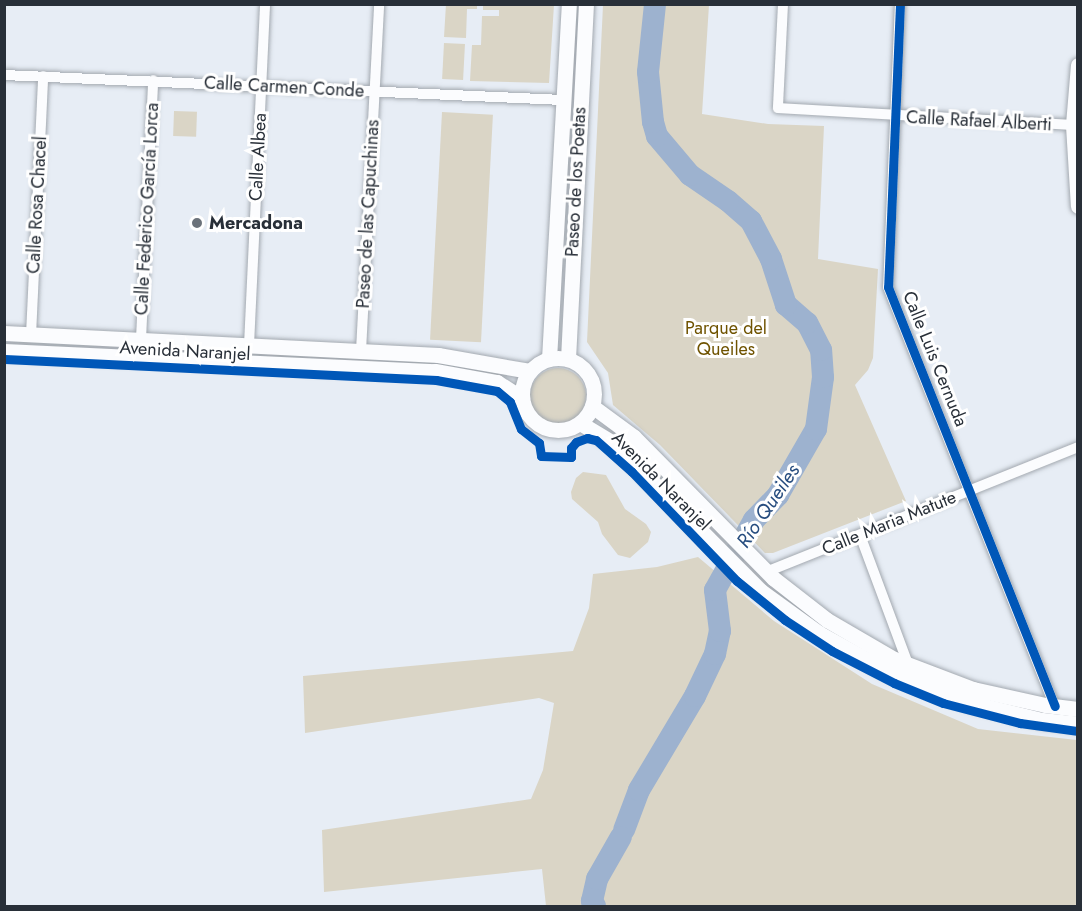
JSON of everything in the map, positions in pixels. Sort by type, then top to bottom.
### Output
[{"type":"street","name":"Calle Albea","points":[[249,345],[265,4]]},
{"type":"street","name":"Paseo de las Capuchinas","points":[[361,351],[379,4]]},
{"type":"street","name":"Paseo de los Poetas","points":[[549,359],[569,4]]},
{"type":"street","name":"Paseo de los Poetas","points":[[568,359],[586,4]]},
{"type":"street","name":"Calle Rafael Alberti","points":[[783,4],[778,108],[894,117],[1073,125]]},
{"type":"street","name":"Calle Luis Cernuda","points":[[900,4],[888,287],[1055,706]]},
{"type":"street","points":[[1077,65],[1073,125],[1077,206]]},
{"type":"street","name":"Calle Carmen Conde","points":[[4,75],[563,100]]},
{"type":"street","name":"Calle Rosa Chacel","points":[[31,334],[43,76]]},
{"type":"street","name":"Calle Federico García Lorca","points":[[141,339],[153,80]]},
{"type":"street","name":"Avenida Naranjel","points":[[4,333],[438,355],[530,371]]},
{"type":"street","name":"Avenida Naranjel","points":[[4,351],[435,371],[497,382],[522,398]]},
{"type":"street","points":[[549,359],[568,359],[587,372],[594,394],[592,406],[580,423],[561,430],[547,429],[531,417],[522,398],[525,379],[530,371],[549,359]]},
{"type":"street","name":"Avenida Naranjel","points":[[592,406],[634,437],[766,572],[827,620],[908,664],[973,689],[1077,709]]},
{"type":"street","name":"Avenida Naranjel","points":[[580,423],[615,444],[761,591],[819,633],[889,672],[969,702],[1042,720],[1077,724]]},
{"type":"street","name":"Calle Maria Matute","points":[[766,572],[1077,447]]},
{"type":"street","points":[[860,535],[908,664]]},
{"type":"green space","points":[[446,4],[477,5],[477,9],[467,9],[466,38],[444,37]]},
{"type":"green space","points":[[483,5],[554,5],[549,83],[470,81],[472,45],[481,45],[482,16],[499,16],[499,10],[483,10]]},
{"type":"green space","name":"Parque del Queiles","points":[[603,5],[709,5],[702,114],[768,124],[824,126],[818,259],[878,269],[873,358],[868,370],[855,385],[906,501],[773,553],[765,553],[660,445],[613,405],[608,373],[587,342]]},
{"type":"green space","points":[[444,43],[465,44],[463,80],[442,79]]},
{"type":"green space","points":[[174,111],[197,112],[196,137],[173,136]]},
{"type":"green space","points":[[442,112],[493,115],[481,342],[430,340]]},
{"type":"green space","points":[[558,368],[569,370],[578,376],[584,385],[586,396],[584,407],[578,416],[569,422],[558,424],[547,422],[538,416],[532,407],[530,396],[532,385],[538,376],[547,370]]},
{"type":"green space","points":[[583,472],[606,475],[625,509],[646,524],[651,532],[648,542],[630,558],[618,555],[602,534],[598,522],[572,499],[571,492],[576,478]]},
{"type":"green space","points":[[698,557],[774,621],[872,684],[978,729],[1077,740],[1077,906],[546,906],[542,869],[324,892],[322,830],[531,799],[543,770],[554,703],[539,698],[305,733],[303,676],[573,651],[589,608],[593,574],[657,567]]},
{"type":"waterway","name":"Río Queiles","points":[[624,830],[639,790],[695,696],[715,654],[720,631],[715,590],[754,520],[778,495],[816,429],[823,377],[821,350],[807,323],[786,305],[771,259],[751,221],[728,201],[690,175],[657,136],[653,122],[648,72],[655,4]]},
{"type":"waterway","name":"Río Queiles","points":[[595,906],[592,901],[597,879],[621,837]]},
{"type":"cycle path","points":[[900,4],[888,287],[1055,706]]},
{"type":"cycle path","points":[[5,359],[436,380],[497,391],[510,402],[521,429],[539,443],[541,456],[571,457],[571,448],[576,442],[587,438],[596,440],[632,472],[737,581],[785,620],[832,651],[894,683],[943,703],[1020,723],[1078,731]]},
{"type":"place","name":"Mercadona","points":[[197,223]]}]
